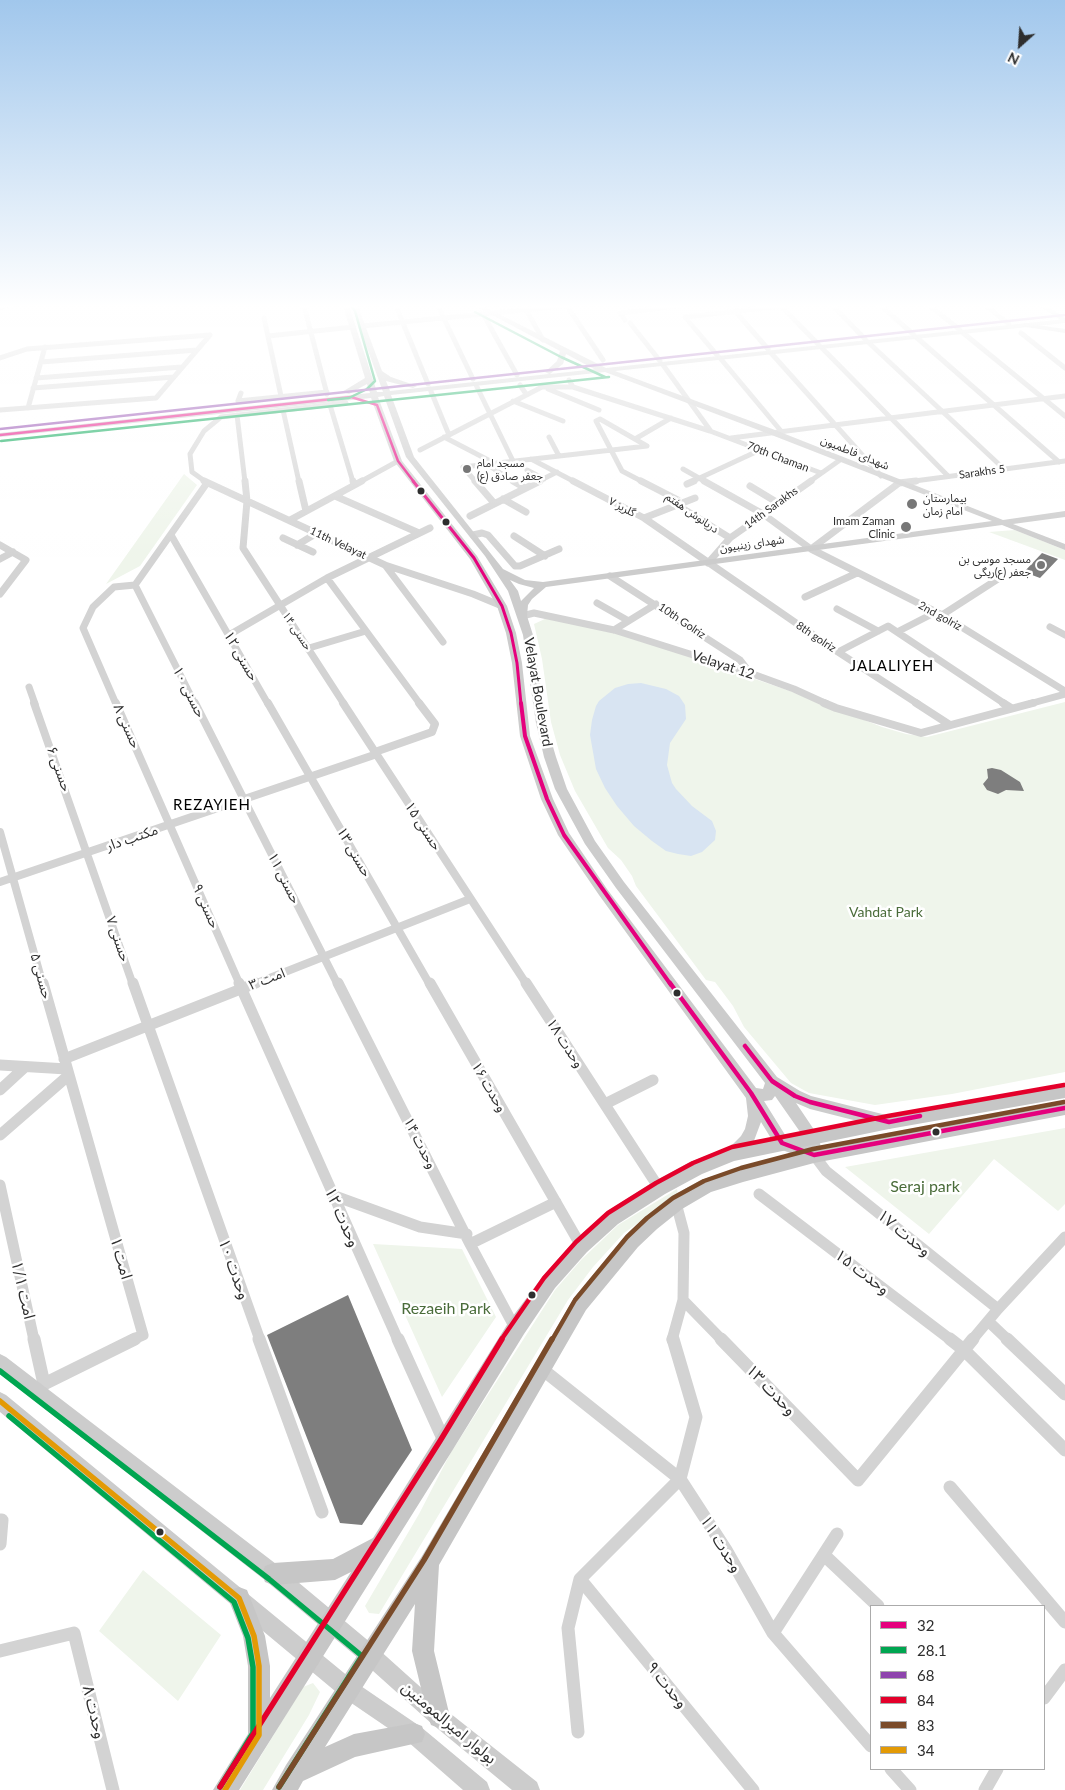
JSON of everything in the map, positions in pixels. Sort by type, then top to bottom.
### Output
[{"type":"main road","points":[[348,397],[357,390]]},
{"type":"main road","name":"Velayat Boulevard","points":[[372,390],[398,461],[474,558],[502,606],[511,634],[517,663],[525,736],[548,799],[564,835],[603,892],[751,1092],[782,1143]]},
{"type":"main road","points":[[0,435],[348,397],[374,397],[394,390]]},
{"type":"main road","points":[[386,391],[406,390]]},
{"type":"main road","points":[[391,407],[404,396],[422,390]]},
{"type":"main road","name":"شهدای فاطمیون","points":[[656,390],[777,432],[840,460],[1065,547]]},
{"type":"main road","name":"Velayat Boulevard","points":[[386,391],[410,457],[473,535],[513,591],[522,616],[533,661],[540,722],[561,789],[578,823],[620,885],[772,1081],[812,1137],[814,1156]]},
{"type":"main road","points":[[0,429],[327,393],[348,397],[374,397]]},
{"type":"main road","name":"شهدای زینبیون","points":[[500,571],[522,582],[532,585],[543,585],[1065,514]]},
{"type":"main road","points":[[522,616],[523,605],[528,597],[543,585]]},
{"type":"main road","points":[[751,1092],[757,1095],[766,1095],[772,1087],[772,1081]]},
{"type":"main road","name":"Velayat Boulevard","points":[[772,1081],[795,1096],[810,1102],[889,1122]]},
{"type":"main road","points":[[225,1790],[516,1329],[549,1282],[581,1246],[612,1218],[659,1188],[696,1168],[734,1154],[889,1122],[1065,1091]]},
{"type":"main road","name":"Velayat Boulevard","points":[[734,1154],[747,1141],[752,1129],[755,1116],[751,1092]]},
{"type":"main road","points":[[293,1782],[348,1688],[429,1563],[580,1304],[632,1241],[676,1204],[707,1186],[814,1156],[1065,1108]]},
{"type":"main road","points":[[782,1143],[814,1156]]},
{"type":"main road","name":"بولوار امیرالمومنین","points":[[0,1363],[41,1389],[272,1574],[370,1655],[439,1717],[529,1790]]},
{"type":"main road","points":[[0,1401],[348,1688],[414,1734],[478,1790]]},
{"type":"main road","points":[[272,1574],[335,1569],[380,1546]]},
{"type":"main road","points":[[429,1563],[423,1651],[439,1717]]},
{"type":"main road","points":[[239,1598],[254,1636],[259,1666],[259,1735]]},
{"type":"main road","points":[[293,1782],[354,1746],[414,1734]]},
{"type":"street","points":[[28,406],[33,390]]},
{"type":"street","points":[[0,408],[158,396],[163,390]]},
{"type":"street","points":[[280,390],[281,396]]},
{"type":"street","points":[[241,393],[238,401],[327,393],[326,390]]},
{"type":"street","points":[[427,390],[446,436],[494,463]]},
{"type":"street","points":[[478,390],[513,461]]},
{"type":"street","points":[[523,390],[526,394]]},
{"type":"street","points":[[420,450],[533,390]]},
{"type":"street","points":[[551,390],[598,410]]},
{"type":"street","name":"70th Chaman","points":[[581,390],[731,438],[821,473]]},
{"type":"street","points":[[681,390],[710,431]]},
{"type":"street","points":[[747,390],[777,432]]},
{"type":"street","points":[[804,390],[881,476]]},
{"type":"street","points":[[862,390],[948,476]]},
{"type":"street","points":[[919,390],[1004,469]]},
{"type":"street","points":[[977,390],[1062,461]]},
{"type":"street","points":[[1032,390],[1065,416]]},
{"type":"street","points":[[731,438],[1065,396]]},
{"type":"street","points":[[135,585],[207,483],[192,472],[190,454],[204,431],[221,417],[330,405],[348,397]]},
{"type":"street","points":[[513,401],[563,421]]},
{"type":"street","points":[[330,405],[354,485]]},
{"type":"street","points":[[283,410],[306,511]]},
{"type":"street","points":[[237,415],[247,501]]},
{"type":"street","points":[[635,439],[671,418]]},
{"type":"street","points":[[494,503],[463,469],[466,466],[560,456],[647,446],[600,419],[596,421],[611,450]]},
{"type":"street","points":[[549,437],[560,456]]},
{"type":"street","name":"دریانوش هفتم","points":[[611,450],[622,471],[678,500],[677,505],[730,538]]},
{"type":"street","points":[[687,484],[760,450]]},
{"type":"street","name":"گلریز ۷","points":[[531,459],[644,518],[708,563]]},
{"type":"street","name":"14th Sarakhs","points":[[708,563],[730,538],[840,460]]},
{"type":"street","points":[[290,520],[398,461]]},
{"type":"street","name":"Sarakhs 5","points":[[899,483],[1062,461]]},
{"type":"street","points":[[486,464],[525,488]]},
{"type":"street","name":"2nd golriz","points":[[683,469],[763,514],[811,549],[939,613],[1065,692]]},
{"type":"street","points":[[527,470],[544,479]]},
{"type":"street","points":[[470,516],[557,472]]},
{"type":"street","name":"11th Velayat","points":[[207,483],[385,565],[473,594],[502,606]]},
{"type":"street","points":[[811,549],[899,483]]},
{"type":"street","points":[[750,486],[778,503]]},
{"type":"street","points":[[335,496],[419,533]]},
{"type":"street","points":[[644,518],[694,498]]},
{"type":"street","points":[[502,499],[526,512]]},
{"type":"street","name":"حسنی ۱۴","points":[[247,501],[242,548],[376,753]]},
{"type":"street","points":[[229,635],[326,578],[430,528]]},
{"type":"street","points":[[297,545],[317,533]]},
{"type":"street","points":[[473,535],[482,533],[488,535],[515,566],[520,566],[559,549]]},
{"type":"street","name":"حسنی ۱۲","points":[[172,535],[310,777]]},
{"type":"street","points":[[514,536],[545,556]]},
{"type":"street","points":[[283,538],[313,552]]},
{"type":"street","points":[[0,545],[26,560],[0,593]]},
{"type":"street","points":[[0,559],[13,552]]},
{"type":"street","name":"8th golriz","points":[[708,563],[838,652],[950,725]]},
{"type":"street","points":[[385,565],[443,642]]},
{"type":"street","points":[[806,597],[857,573]]},
{"type":"street","name":"10th Golriz","points":[[610,576],[740,660],[750,673]]},
{"type":"street","points":[[897,632],[939,613],[1001,577]]},
{"type":"street","points":[[309,648],[366,631],[326,578]]},
{"type":"street","name":"حسنی ۸","points":[[135,585],[114,587],[93,606],[83,628],[170,824]]},
{"type":"street","name":"حسنی ۱۰","points":[[135,585],[244,799]]},
{"type":"street","points":[[473,594],[485,593],[491,585]]},
{"type":"street","points":[[597,603],[628,620]]},
{"type":"street","points":[[614,630],[656,604]]},
{"type":"street","points":[[837,609],[878,631]]},
{"type":"street","name":"Velayat 12","points":[[522,616],[534,613],[614,630],[750,673],[794,689],[836,708],[920,733]]},
{"type":"street","points":[[838,652],[888,626],[1012,708]]},
{"type":"street","points":[[1050,627],[1065,635]]},
{"type":"street","name":"مکتب دار","points":[[0,882],[310,777],[432,732],[435,724],[366,631]]},
{"type":"street","name":"حسنی ۶","points":[[29,687],[88,852]]},
{"type":"street","points":[[920,733],[1065,692]]},
{"type":"street","name":"حسنی ۱۵","points":[[376,753],[470,899]]},
{"type":"street","name":"حسنی ۱۳","points":[[310,777],[397,927]]},
{"type":"street","name":"حسنی ۱۱","points":[[244,799],[324,956]]},
{"type":"street","name":"حسنی ۹","points":[[170,824],[243,988]]},
{"type":"street","name":"حسنی ۵","points":[[0,832],[67,1067]]},
{"type":"street","name":"حسنی ۷","points":[[88,852],[148,1026]]},
{"type":"street","name":"امت ۳","points":[[0,1135],[67,1067],[148,1026],[470,899]]},
{"type":"street","name":"وحدت ۱۸","points":[[470,899],[659,1188]]},
{"type":"street","name":"وحدت ۱۶","points":[[397,927],[581,1246]]},
{"type":"street","name":"وحدت ۱۴","points":[[324,956],[516,1329]]},
{"type":"street","name":"وحدت ۱۲","points":[[243,988],[332,1195],[445,1444]]},
{"type":"street","name":"وحدت ۱۰","points":[[148,1026],[196,1166],[322,1512]]},
{"type":"street","points":[[0,1065],[67,1067]]},
{"type":"street","points":[[0,1090],[25,1067]]},
{"type":"street","name":"امت ۱","points":[[41,1389],[143,1335],[67,1067]]},
{"type":"street","points":[[605,1104],[653,1080]]},
{"type":"street","name":"وحدت ۱۷","points":[[814,1156],[826,1170],[998,1309]]},
{"type":"street","name":"امت ۱/۱","points":[[0,1185],[41,1389]]},
{"type":"street","name":"وحدت ۱۵","points":[[759,1194],[964,1350],[1065,1450]]},
{"type":"street","points":[[332,1195],[420,1227],[468,1239],[556,1202]]},
{"type":"street","points":[[578,1732],[568,1628],[580,1579],[680,1479],[696,1417],[672,1341],[683,1300],[684,1233],[676,1204]]},
{"type":"street","points":[[858,1480],[998,1309],[1065,1236]]},
{"type":"street","name":"وحدت ۱۳","points":[[683,1300],[858,1480]]},
{"type":"street","points":[[988,1321],[1065,1394]]},
{"type":"street","name":"وحدت ۱۱","points":[[542,1369],[680,1479],[726,1550],[773,1633],[870,1745]]},
{"type":"street","points":[[950,1487],[1065,1622]]},
{"type":"street","points":[[0,1520],[2,1520],[0,1544]]},
{"type":"street","points":[[773,1633],[837,1534]]},
{"type":"street","points":[[824,1555],[877,1605]]},
{"type":"street","name":"وحدت ۹","points":[[580,1579],[753,1790]]},
{"type":"street","name":"وحدت ۸","points":[[0,1652],[74,1633],[113,1790]]},
{"type":"street","points":[[1045,1697],[1065,1670]]},
{"type":"street","points":[[892,1770],[910,1790]]},
{"type":"street","points":[[985,1790],[996,1770]]},
{"type":"green space","points":[[184,474],[197,485],[140,566],[106,584]]},
{"type":"green space","points":[[1015,530],[1065,550],[1065,560],[989,532]]},
{"type":"green space","name":"Vahdat Park","points":[[547,618],[631,637],[796,693],[882,727],[906,734],[927,737],[1065,702],[1065,1072],[952,1094],[875,1105],[809,1093],[791,1083],[744,1027],[733,1006],[715,982],[706,980],[636,886],[632,876],[621,860],[608,848],[575,791],[560,755],[551,722],[542,659],[534,624]]},
{"type":"green space","name":"Seraj park","points":[[1065,1128],[1065,1204],[1058,1211],[994,1159],[929,1234],[845,1167]]},
{"type":"green space","points":[[677,1189],[678,1194],[624,1233],[593,1267],[568,1300],[379,1614],[369,1613],[365,1606],[419,1514],[450,1454],[555,1290],[582,1259],[618,1225]]},
{"type":"green space","name":"Rezaeih Park","points":[[373,1244],[462,1249],[496,1317],[442,1397]]},
{"type":"green space","points":[[143,1570],[221,1635],[178,1701],[99,1631]]},
{"type":"green space","points":[[313,1683],[320,1692],[309,1715],[263,1790],[240,1790],[303,1687]]},
{"type":"water","points":[[641,683],[666,689],[679,696],[685,705],[686,719],[670,743],[667,765],[672,783],[676,789],[692,806],[712,821],[716,831],[715,840],[702,852],[691,856],[666,851],[634,826],[605,788],[596,769],[590,735],[596,706],[599,701],[615,688]]},
{"type":"building","name":"مسجد موسی بن جعفر (ع)ریگی","points":[[1042,553],[1058,559],[1040,578],[1024,572]]},
{"type":"building","points":[[987,769],[1001,770],[1020,782],[1024,791],[1006,790],[998,794],[987,790],[983,784],[988,778]]},
{"type":"building","points":[[348,1295],[412,1450],[362,1525],[340,1523],[267,1335]]},
{"type":"transit line","name":"28.1","points":[[328,400],[349,398],[366,390]]},
{"type":"transit line","name":"68","points":[[0,429],[368,390]]},
{"type":"transit line","name":"28.1","points":[[1,441],[490,390]]},
{"type":"transit line","name":"32","points":[[0,435],[351,397],[377,405],[398,461],[474,558],[502,606],[511,633],[517,663],[525,736],[547,799],[564,835],[603,892],[751,1093],[782,1143],[814,1155],[1065,1108]]},
{"type":"transit line","name":"32","points":[[745,1046],[772,1081],[795,1096],[810,1102],[889,1122],[920,1116]]},
{"type":"transit line","name":"84","points":[[220,1787],[440,1441],[512,1323],[544,1278],[576,1242],[608,1213],[656,1183],[693,1163],[732,1147],[888,1116],[1064,1085]]},
{"type":"transit line","name":"83","points":[[279,1787],[424,1560],[575,1300],[627,1237],[647,1218],[673,1198],[704,1181],[741,1168],[813,1149],[1064,1102]]},
{"type":"transit line","name":"28.1","points":[[0,1371],[269,1579],[362,1656],[279,1787]]},
{"type":"transit line","name":"34","points":[[0,1401],[239,1598],[254,1636],[259,1666],[259,1735],[225,1790]]},
{"type":"transit line","name":"28.1","points":[[9,1416],[234,1602],[248,1638],[253,1667],[253,1733],[220,1787]]},
{"type":"place","name":"مسجد امام جعفر صادق (ع)","points":[[467,469]]},
{"type":"place","name":"بیمارستان امام زمان","points":[[912,504]]},
{"type":"place","name":"Imam Zaman Clinic","points":[[906,527]]},
{"type":"place","name":"مسجد موسی بن جعفر (ع)ریگی","points":[[1041,565]]},
{"type":"district","name":"JALALIYEH","points":[[892,666]]},
{"type":"district","name":"REZAYIEH","points":[[212,805]]}]
